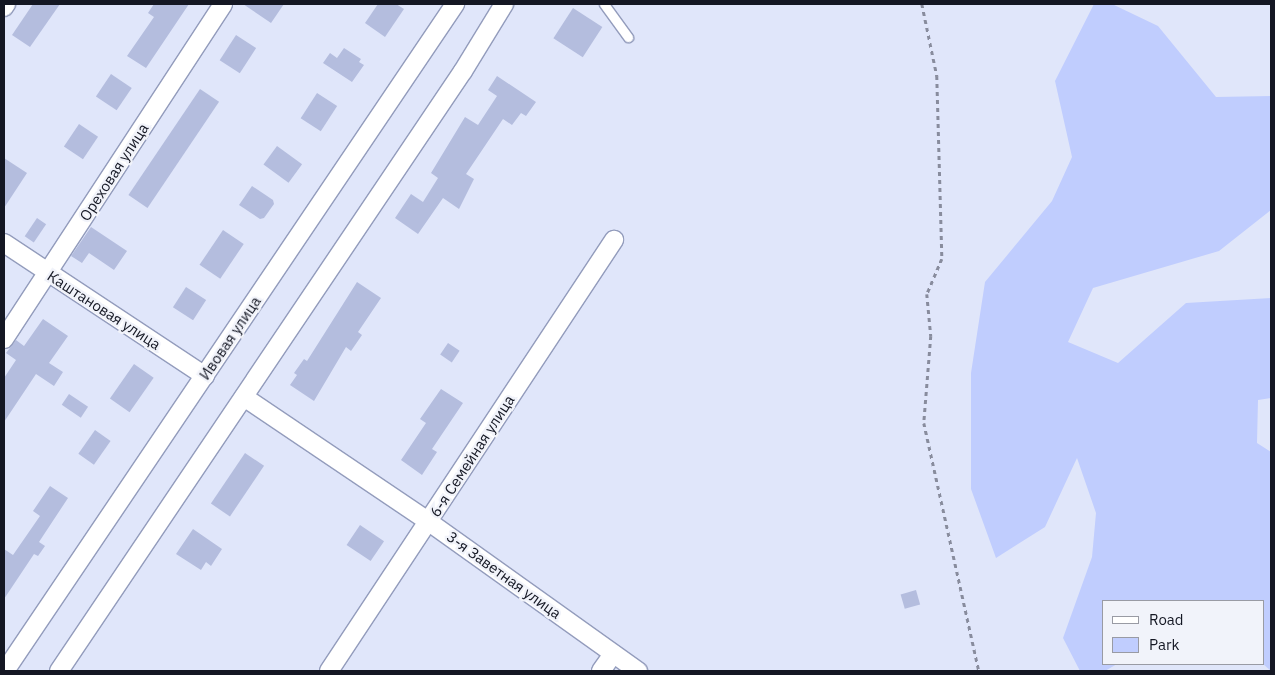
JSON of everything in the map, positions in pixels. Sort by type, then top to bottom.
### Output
[{"type":"street","name":"Ореховая улица","points":[[4,339],[223,4]]},
{"type":"street","name":"Ивовая улица","points":[[5,671],[455,4]]},
{"type":"street","points":[[59,671],[463,70],[504,4]]},
{"type":"street","name":"6-я Семейная улица","points":[[329,671],[614,240]]},
{"type":"street","name":"Каштановая улица","points":[[4,243],[48,274],[205,376]]},
{"type":"street","name":"3-я Заветная улица","points":[[244,396],[429,522],[638,671]]},
{"type":"street","points":[[602,671],[613,654]]},
{"type":"lane","points":[[604,4],[628,37]]},
{"type":"path","points":[[922,4],[936,76],[942,259],[928,294],[931,336],[924,423],[978,671]]},
{"type":"green space","points":[[1094,4],[1112,4],[1158,26],[1216,97],[1271,96],[1271,210],[1219,251],[1093,288],[1068,342],[1118,363],[1186,303],[1271,298],[1271,398],[1258,400],[1257,443],[1271,452],[1271,671],[1264,665],[1265,600],[1102,600],[1102,665],[1115,665],[1105,671],[1080,671],[1063,638],[1092,557],[1096,513],[1077,458],[1045,527],[996,558],[971,489],[971,373],[985,282],[1052,201],[1072,157],[1055,81]]},
{"type":"building","points":[[33,4],[60,4],[30,47],[12,35]]},
{"type":"building","points":[[154,4],[189,4],[146,68],[127,56],[154,17],[148,13]]},
{"type":"building","points":[[243,4],[284,4],[271,23]]},
{"type":"building","points":[[378,4],[396,4],[404,9],[385,37],[365,23]]},
{"type":"building","points":[[573,8],[602,27],[583,57],[553,38]]},
{"type":"building","points":[[236,35],[256,48],[240,73],[220,60]]},
{"type":"building","points":[[344,48],[361,59],[359,62],[364,65],[352,82],[323,63],[330,53],[337,58]]},
{"type":"building","points":[[111,74],[132,88],[117,110],[96,96]]},
{"type":"building","points":[[497,76],[536,102],[526,116],[521,113],[512,125],[503,119],[466,174],[474,179],[459,209],[443,198],[418,234],[395,218],[411,194],[423,202],[438,178],[431,173],[465,117],[478,125],[497,96],[488,90]]},
{"type":"building","points":[[200,89],[219,102],[147,208],[128,195]]},
{"type":"building","points":[[317,93],[337,106],[321,131],[301,118]]},
{"type":"building","points":[[79,124],[98,137],[83,159],[64,146]]},
{"type":"building","points":[[277,146],[302,164],[289,183],[263,165]]},
{"type":"building","points":[[4,158],[27,173],[4,208]]},
{"type":"building","points":[[252,186],[273,200],[274,204],[264,218],[260,219],[239,205]]},
{"type":"building","points":[[37,218],[46,224],[34,242],[25,236]]},
{"type":"building","points":[[91,227],[127,251],[114,270],[89,253],[82,263],[71,256]]},
{"type":"building","points":[[223,230],[244,244],[220,279],[200,265]]},
{"type":"building","points":[[357,282],[381,298],[358,332],[362,335],[351,351],[346,347],[314,401],[290,385],[297,375],[294,373],[304,359],[307,361]]},
{"type":"building","points":[[186,287],[206,300],[193,320],[173,307]]},
{"type":"building","points":[[43,319],[68,336],[49,363],[63,372],[54,386],[36,374],[4,422],[4,378],[16,360],[6,353],[16,340],[24,346]]},
{"type":"building","points":[[448,343],[460,351],[452,362],[440,355]]},
{"type":"building","points":[[134,364],[154,378],[130,412],[110,398]]},
{"type":"building","points":[[441,389],[463,403],[432,449],[437,452],[422,475],[401,460],[426,423],[420,419]]},
{"type":"building","points":[[69,394],[88,407],[81,418],[62,405]]},
{"type":"building","points":[[95,430],[111,441],[94,465],[78,454]]},
{"type":"building","points":[[245,453],[264,466],[230,516],[211,504]]},
{"type":"building","points":[[50,486],[68,498],[39,542],[45,546],[38,556],[34,554],[4,599],[4,549],[13,555],[40,516],[33,511]]},
{"type":"building","points":[[360,525],[384,541],[371,561],[347,545]]},
{"type":"building","points":[[193,529],[222,549],[211,566],[206,562],[201,570],[176,554]]},
{"type":"building","points":[[916,590],[920,604],[905,609],[901,594]]}]
